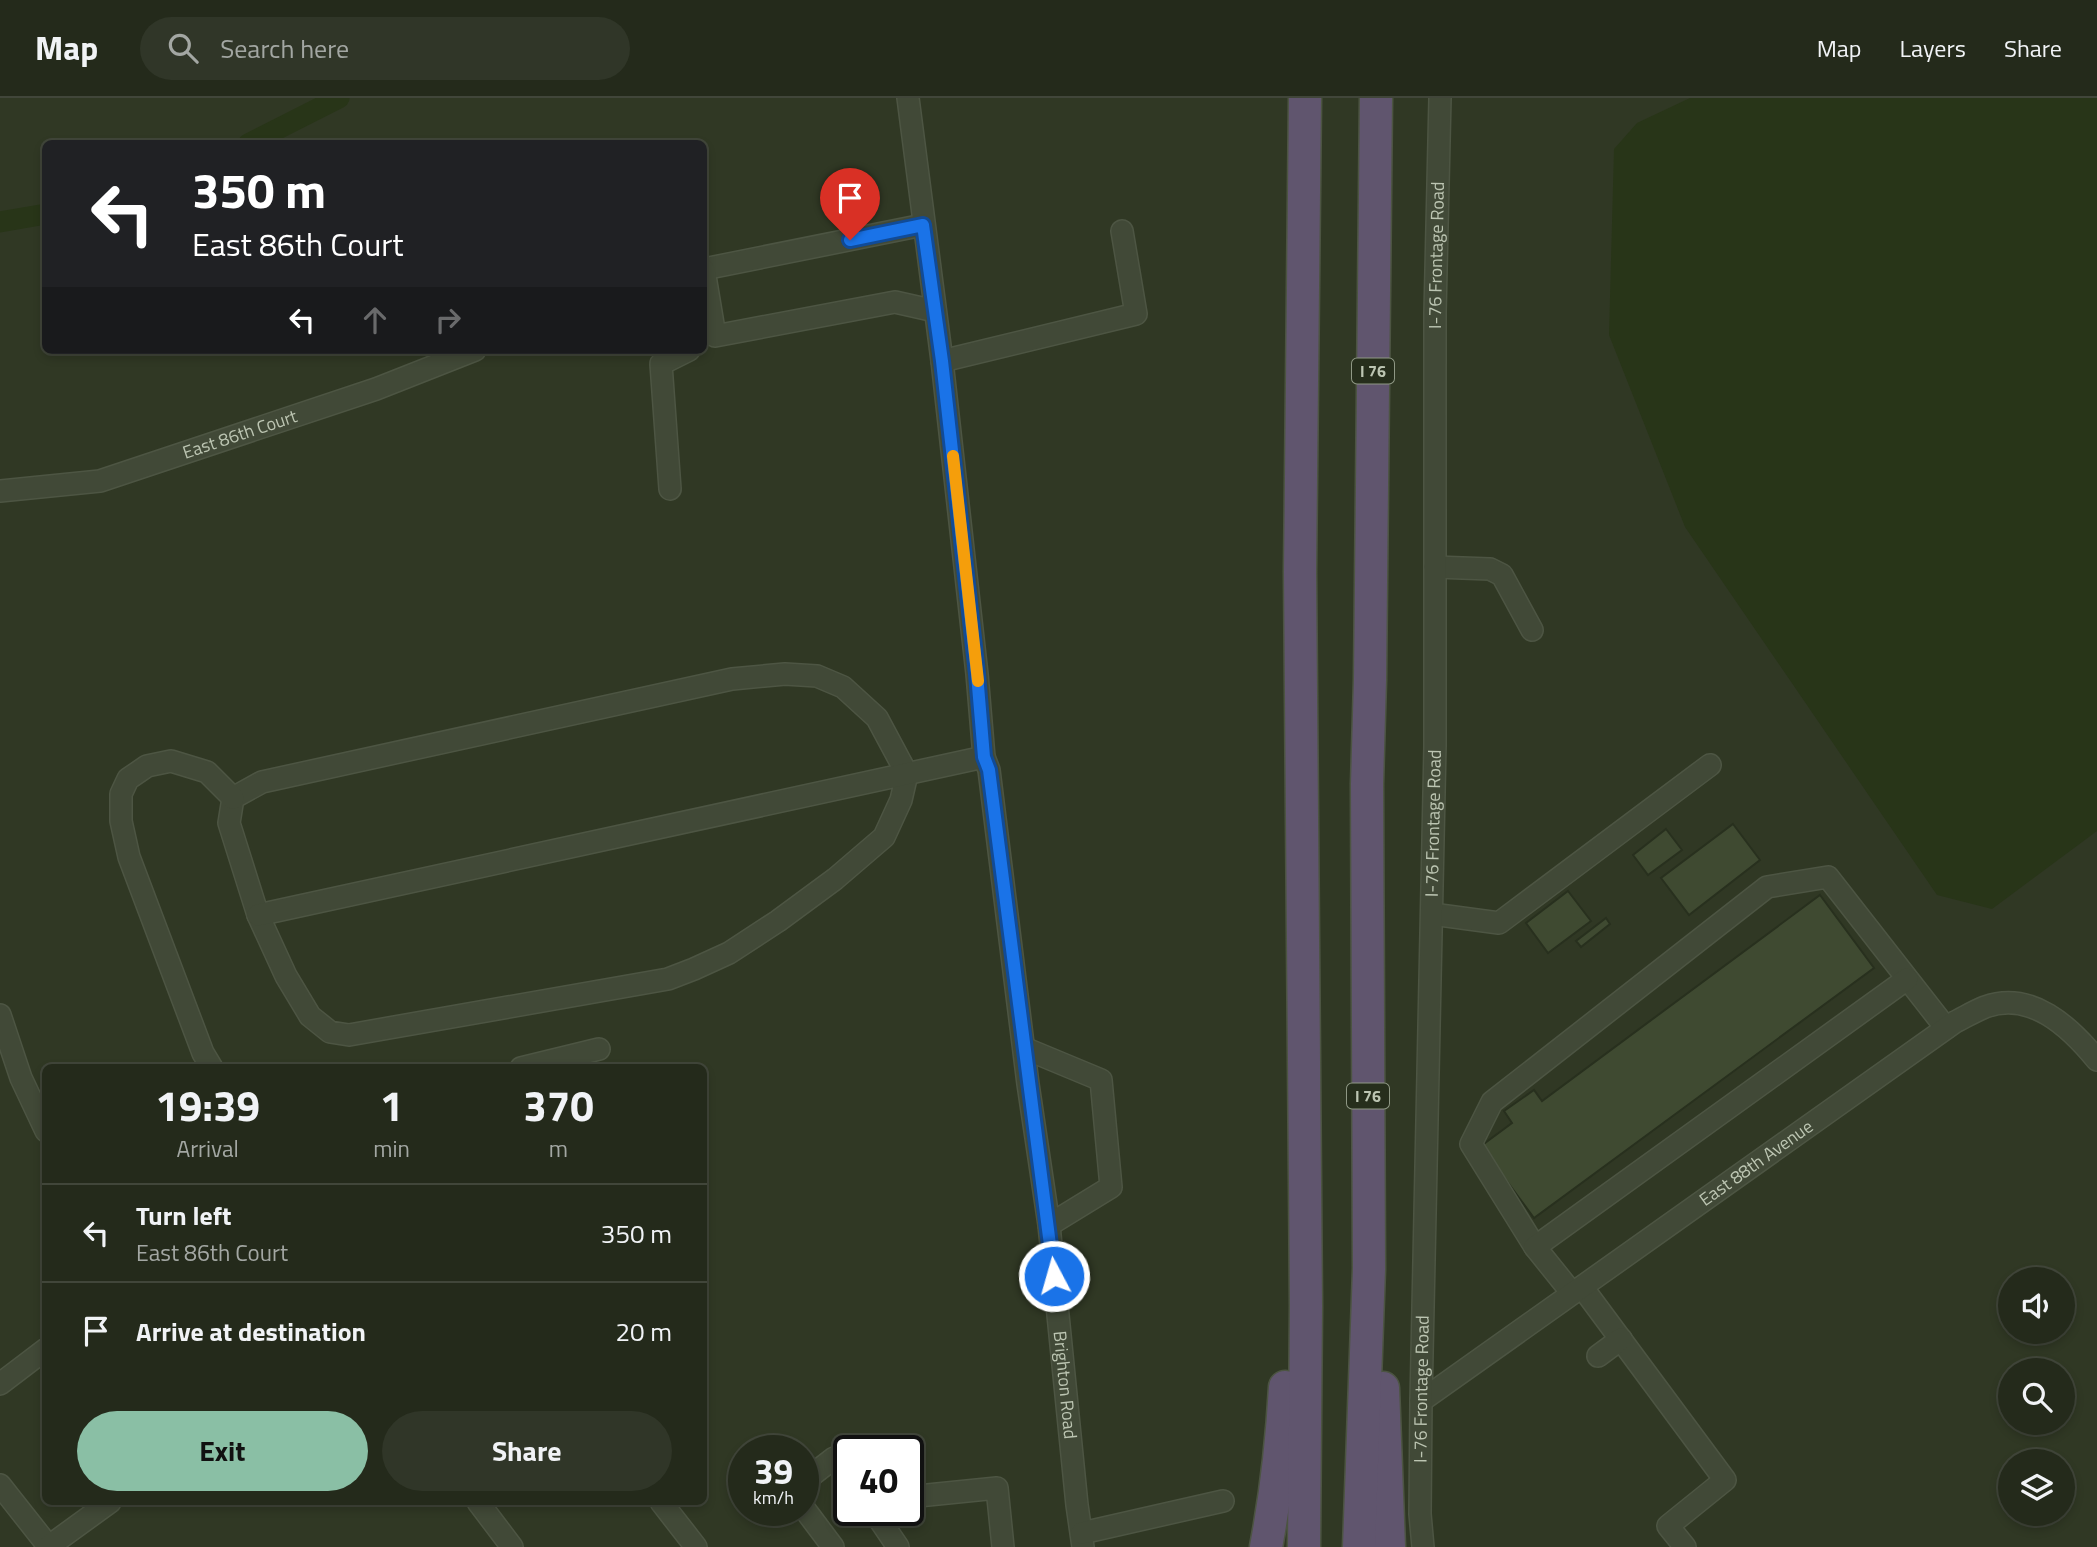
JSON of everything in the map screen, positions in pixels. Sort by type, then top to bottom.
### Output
[{"type":"highway","points":[[1304,1547],[1306,1306],[1300,572],[1305,98]]},
{"type":"highway","name":"I 76","points":[[1359,1547],[1368,1269],[1367,784],[1376,98]]},
{"type":"highway","points":[[1266,1547],[1282,1437],[1287,1363],[1287,1245],[1304,1177]]},
{"type":"highway","points":[[1368,1269],[1384,1356],[1383,1401],[1390,1547]]},
{"type":"street","name":"Brighton Road","points":[[908,98],[942,361],[976,661],[984,757],[989,770],[1049,1225],[1076,1506],[1082,1540]]},
{"type":"street","name":"I-76 Frontage Road","points":[[1423,1547],[1420,1514],[1421,1401],[1435,746],[1436,313],[1440,98]]},
{"type":"street","points":[[707,269],[923,225]]},
{"type":"street","points":[[942,361],[1136,313],[1122,231]]},
{"type":"street","points":[[707,311],[709,339],[895,302],[935,311]]},
{"type":"street","name":"East 86th Court","points":[[0,491],[100,481],[376,389],[465,354]]},
{"type":"street","points":[[670,489],[662,364],[681,354]]},
{"type":"street","points":[[1435,566],[1490,569],[1502,575],[1532,630]]},
{"type":"street","points":[[785,674],[817,676],[844,687],[877,718],[907,774],[901,800],[884,837],[835,879],[729,953],[668,979],[348,1035],[330,1032],[310,1016],[286,976],[258,915],[229,823],[233,798],[262,782],[732,679],[785,674]]},
{"type":"street","points":[[258,915],[984,757]]},
{"type":"street","points":[[210,1064],[203,1053],[129,858],[121,821],[121,794],[128,779],[147,766],[171,761],[207,772],[233,798]]},
{"type":"street","points":[[1432,914],[1499,923],[1710,765]]},
{"type":"street","points":[[1685,1547],[1668,1525],[1725,1480],[1621,1339],[1535,1247],[1471,1144],[1492,1102],[1767,887],[1828,877],[1946,1028]]},
{"type":"street","points":[[1535,1247],[1908,979]]},
{"type":"street","name":"East 88th Avenue","points":[[1421,1401],[1946,1028],[1987,1006],[2017,1002],[2043,1011],[2068,1028],[2097,1060]]},
{"type":"street","points":[[0,1016],[21,1078],[42,1123]]},
{"type":"street","points":[[1024,1048],[1101,1080],[1111,1187],[1049,1225]]},
{"type":"street","points":[[537,1064],[599,1049]]},
{"type":"street","points":[[1598,1356],[1621,1339]]},
{"type":"street","points":[[0,1384],[42,1352]]},
{"type":"street","points":[[819,1470],[833,1459]]},
{"type":"street","points":[[0,1485],[49,1547],[106,1505]]},
{"type":"street","points":[[924,1495],[997,1488],[1003,1547]]},
{"type":"street","points":[[1082,1540],[1223,1501]]},
{"type":"street","points":[[480,1505],[512,1547]]},
{"type":"street","points":[[664,1505],[696,1547]]},
{"type":"street","points":[[817,1526],[833,1547]]},
{"type":"street","points":[[884,1526],[898,1547]]},
{"type":"shaded area","points":[[1690,98],[2097,98],[2097,831],[1992,909],[1937,895],[1685,527],[1609,335],[1614,149],[1637,123]]},
{"type":"building","points":[[1733,824],[1760,860],[1689,915],[1661,878]]},
{"type":"building","points":[[1666,829],[1682,850],[1648,875],[1633,855]]},
{"type":"building","points":[[1568,891],[1591,921],[1548,953],[1526,923]]},
{"type":"building","points":[[1820,895],[1874,968],[1534,1218],[1481,1146],[1512,1123],[1504,1111],[1534,1090],[1542,1101]]},
{"type":"building","points":[[1606,918],[1610,924],[1581,947],[1576,941]]},
{"type":"waterway","points":[[256,140],[339,98]]},
{"type":"waterway","points":[[0,222],[42,215]]},
{"type":"slow traffic","points":[[953,456],[978,681]]},
{"type":"route","points":[[850,240],[923,225],[942,361],[984,757],[989,770],[1054,1276]]}]
